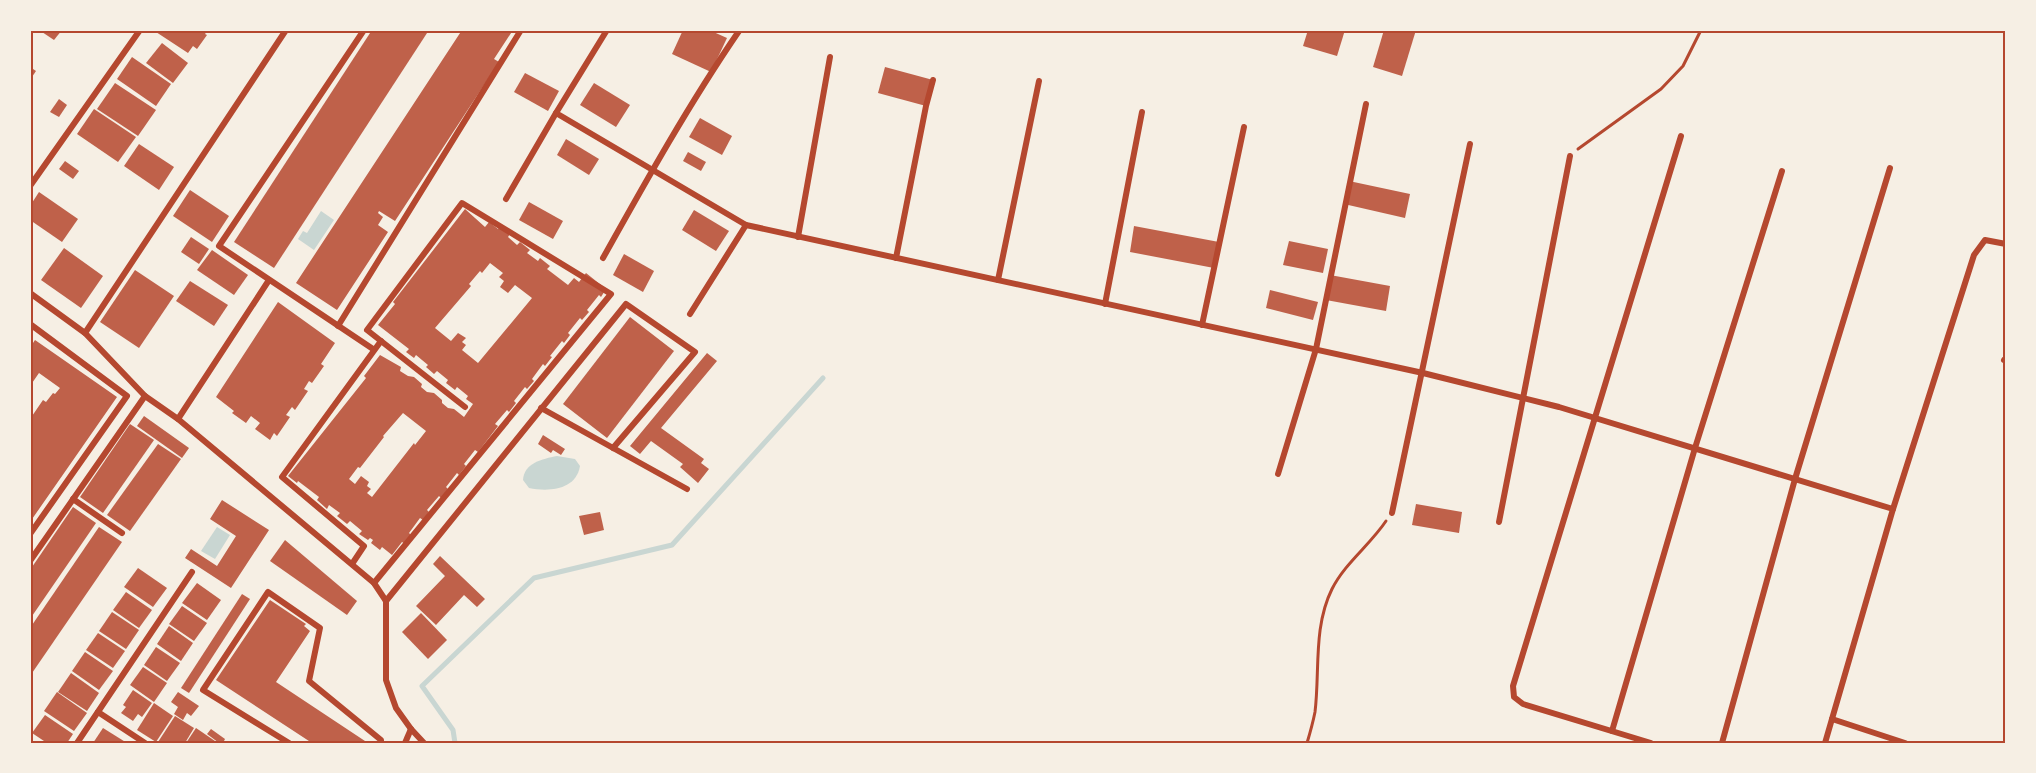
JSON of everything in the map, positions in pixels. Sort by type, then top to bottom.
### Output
[{"type":"street","points":[[30,186],[140,30]]},
{"type":"street","points":[[85,333],[286,30]]},
{"type":"street","points":[[364,30],[219,246],[373,349]]},
{"type":"street","points":[[338,326],[521,30]]},
{"type":"street","points":[[506,199],[607,30]]},
{"type":"street","points":[[603,258],[652,170],[711,72],[739,31]]},
{"type":"street","points":[[798,237],[830,57]]},
{"type":"street","points":[[896,258],[933,80]]},
{"type":"street","points":[[998,280],[1039,81]]},
{"type":"street","points":[[1278,474],[1316,349],[1366,104]]},
{"type":"street","points":[[1105,304],[1142,112]]},
{"type":"street","points":[[556,113],[746,225],[1423,373],[1595,418],[1893,509]]},
{"type":"street","points":[[1202,325],[1244,127]]},
{"type":"street","points":[[1650,743],[1523,704],[1514,697],[1513,686],[1681,136]]},
{"type":"street","points":[[1392,513],[1470,144]]},
{"type":"street","points":[[1499,522],[1570,156]]},
{"type":"street","points":[[1722,743],[1795,479],[1890,168]]},
{"type":"street","points":[[1612,731],[1695,448],[1782,171]]},
{"type":"street","points":[[374,583],[610,294],[462,203],[367,330],[465,407]]},
{"type":"street","points":[[690,314],[746,225]]},
{"type":"street","points":[[1825,743],[1893,509],[1974,255],[1985,240],[2006,244]]},
{"type":"street","points":[[178,418],[269,280]]},
{"type":"street","points":[[30,293],[85,333],[145,396],[178,418],[374,583],[386,601],[386,680],[396,708],[424,743]]},
{"type":"street","points":[[386,601],[626,304],[695,352],[613,448]]},
{"type":"street","points":[[30,324],[127,396],[30,534]]},
{"type":"street","points":[[352,564],[364,546],[282,477],[381,341]]},
{"type":"street","points":[[30,561],[145,396]]},
{"type":"street","points":[[541,408],[687,489]]},
{"type":"street","points":[[73,499],[122,533]]},
{"type":"street","points":[[77,743],[192,572]]},
{"type":"street","points":[[289,743],[202,690],[268,592],[320,628],[309,681],[381,740],[381,743]]},
{"type":"street","points":[[98,712],[145,743]]},
{"type":"street","points":[[1832,719],[1905,743]]},
{"type":"street","points":[[405,743],[411,729]]},
{"type":"path","points":[[1570,156],[1661,89],[1683,66],[1701,30]]},
{"type":"path","points":[[1307,743],[1315,712],[1318,650],[1325,608],[1332,589],[1349,564],[1378,534],[1392,513]]},
{"type":"shaded area","points":[[321,211],[334,220],[314,250],[298,239],[303,231],[307,233]]},
{"type":"shaded area","points":[[557,456],[575,459],[580,466],[573,480],[560,488],[545,490],[529,488],[523,480],[530,466],[540,460]]},
{"type":"shaded area","points":[[217,527],[230,535],[215,559],[201,551]]},
{"type":"building","points":[[39,30],[62,30],[54,40]]},
{"type":"building","points":[[157,30],[208,30],[197,49],[193,46],[188,53],[156,32]]},
{"type":"building","points":[[372,30],[429,30],[274,268],[234,242]]},
{"type":"building","points":[[462,30],[513,30],[494,59],[499,62],[395,221],[379,211],[378,213],[383,217],[378,225],[388,232],[337,310],[296,283]]},
{"type":"building","points":[[683,30],[709,30],[727,38],[711,72],[672,54]]},
{"type":"building","points":[[1308,30],[1345,30],[1337,56],[1303,46]]},
{"type":"building","points":[[1384,30],[1416,30],[1402,76],[1373,67]]},
{"type":"building","points":[[162,43],[188,63],[173,83],[146,63]]},
{"type":"building","points":[[132,57],[171,84],[156,106],[117,79]]},
{"type":"building","points":[[30,67],[36,71],[30,80]]},
{"type":"building","points":[[885,67],[933,80],[926,106],[878,93]]},
{"type":"building","points":[[525,73],[559,91],[548,111],[514,92]]},
{"type":"building","points":[[115,83],[156,110],[138,136],[97,109]]},
{"type":"building","points":[[594,83],[630,105],[616,127],[580,105]]},
{"type":"building","points":[[59,99],[67,105],[59,117],[50,112]]},
{"type":"building","points":[[94,109],[136,137],[118,162],[77,134]]},
{"type":"building","points":[[700,118],[732,136],[722,155],[689,137]]},
{"type":"building","points":[[566,139],[599,159],[589,175],[557,155]]},
{"type":"building","points":[[139,144],[174,167],[159,190],[124,166]]},
{"type":"building","points":[[688,152],[706,162],[701,171],[683,161]]},
{"type":"building","points":[[65,161],[79,171],[73,179],[59,169]]},
{"type":"building","points":[[1349,181],[1410,194],[1405,218],[1344,204]]},
{"type":"building","points":[[190,190],[229,216],[212,242],[173,216]]},
{"type":"building","points":[[39,192],[78,219],[62,242],[30,220],[30,206]]},
{"type":"building","points":[[529,202],[563,221],[553,239],[519,220]]},
{"type":"building","points":[[465,209],[485,227],[489,222],[498,229],[500,226],[510,234],[508,237],[517,245],[520,242],[530,250],[527,253],[538,261],[540,258],[550,266],[547,269],[568,285],[574,278],[579,282],[586,273],[606,289],[587,310],[589,312],[582,320],[580,318],[568,333],[570,335],[564,343],[562,341],[545,366],[543,364],[532,379],[534,381],[527,389],[525,387],[509,412],[507,410],[495,424],[498,426],[478,452],[475,450],[459,475],[457,473],[446,487],[448,489],[441,498],[439,496],[427,510],[429,512],[423,520],[420,518],[409,533],[411,535],[405,544],[402,542],[392,555],[382,547],[380,550],[371,543],[373,540],[370,538],[368,540],[359,534],[362,531],[350,521],[347,524],[337,516],[340,513],[329,505],[327,509],[317,500],[319,497],[288,476],[366,378],[364,376],[380,355],[401,367],[400,371],[414,377],[427,392],[434,393],[448,408],[454,409],[464,417],[473,404],[466,399],[468,396],[457,387],[455,390],[446,383],[448,380],[437,371],[434,374],[426,367],[428,365],[416,355],[414,358],[406,352],[409,349],[378,325],[395,304],[393,302]],"holes":[[[490,263],[503,273],[499,277],[504,281],[500,287],[508,293],[515,285],[532,298],[478,363],[462,350],[466,345],[462,342],[466,338],[458,333],[451,341],[435,328],[471,286],[469,284]],[[403,413],[426,431],[372,497],[367,493],[371,489],[367,486],[369,482],[361,476],[355,484],[349,479]]]},
{"type":"building","points":[[694,210],[729,231],[716,251],[682,230]]},
{"type":"building","points":[[1134,226],[1219,242],[1214,268],[1130,252]]},
{"type":"building","points":[[191,237],[209,249],[199,264],[181,252]]},
{"type":"building","points":[[1289,241],[1328,249],[1323,273],[1283,265]]},
{"type":"building","points":[[64,248],[103,276],[81,308],[41,280]]},
{"type":"building","points":[[212,250],[248,275],[234,295],[197,270]]},
{"type":"building","points":[[624,254],[654,271],[643,292],[613,275]]},
{"type":"building","points":[[135,270],[174,296],[139,348],[100,322]]},
{"type":"building","points":[[1330,275],[1390,286],[1386,311],[1326,300]]},
{"type":"building","points":[[190,281],[228,305],[214,326],[176,301]]},
{"type":"building","points":[[1270,290],[1318,302],[1313,320],[1266,308]]},
{"type":"building","points":[[278,302],[335,343],[321,364],[324,366],[312,383],[309,381],[304,389],[308,391],[295,410],[292,407],[286,415],[290,417],[277,436],[274,433],[270,440],[255,429],[260,423],[251,416],[246,423],[216,397]]},
{"type":"building","points":[[630,317],[674,351],[607,438],[563,404]]},
{"type":"building","points":[[35,340],[117,397],[30,522],[30,419],[43,400],[46,402],[60,388],[39,373],[30,386],[30,341],[33,343]]},
{"type":"building","points":[[707,353],[717,361],[661,428],[704,459],[701,463],[709,469],[698,483],[680,467],[683,464],[651,441],[640,454],[630,446]]},
{"type":"building","points":[[144,416],[189,448],[182,458],[137,426]]},
{"type":"building","points":[[130,424],[154,440],[103,513],[80,497]]},
{"type":"building","points":[[543,435],[565,449],[561,455],[553,450],[551,453],[538,444]]},
{"type":"building","points":[[158,444],[181,459],[130,531],[107,515]]},
{"type":"building","points":[[222,500],[269,530],[231,588],[185,558],[191,549],[217,566],[236,536],[210,519]]},
{"type":"building","points":[[1416,504],[1462,512],[1459,533],[1412,525]]},
{"type":"building","points":[[73,507],[96,523],[30,619],[30,570]]},
{"type":"building","points":[[600,512],[604,530],[584,535],[579,516]]},
{"type":"building","points":[[99,527],[122,542],[30,676],[30,628]]},
{"type":"building","points":[[285,540],[357,601],[347,615],[270,561]]},
{"type":"building","points":[[440,556],[485,599],[477,607],[464,595],[436,625],[416,606],[445,576],[433,564]]},
{"type":"building","points":[[138,568],[167,588],[153,607],[124,587]]},
{"type":"building","points":[[197,583],[221,600],[207,620],[182,603]]},
{"type":"building","points":[[126,592],[152,610],[139,628],[113,610]]},
{"type":"building","points":[[242,594],[250,599],[189,693],[181,688]]},
{"type":"building","points":[[270,600],[306,624],[304,626],[310,631],[276,682],[368,743],[312,743],[216,680]]},
{"type":"building","points":[[182,606],[207,623],[194,641],[169,624]]},
{"type":"building","points":[[112,612],[139,630],[126,649],[99,631]]},
{"type":"building","points":[[421,613],[447,640],[428,659],[402,632]]},
{"type":"building","points":[[169,626],[193,643],[181,661],[157,644]]},
{"type":"building","points":[[98,633],[125,651],[113,668],[86,650]]},
{"type":"building","points":[[156,647],[180,663],[167,681],[144,665]]},
{"type":"building","points":[[85,652],[113,671],[99,690],[72,671]]},
{"type":"building","points":[[143,667],[167,683],[154,702],[130,685]]},
{"type":"building","points":[[71,673],[99,693],[87,711],[58,692]]},
{"type":"building","points":[[133,690],[152,703],[142,717],[138,714],[133,721],[121,713],[126,707],[123,705]]},
{"type":"building","points":[[57,692],[87,713],[74,731],[44,711]]},
{"type":"building","points":[[178,692],[199,706],[191,716],[187,713],[183,720],[174,714],[178,707],[171,702]]},
{"type":"building","points":[[154,703],[173,716],[156,742],[137,730]]},
{"type":"building","points":[[45,715],[73,734],[67,743],[47,743],[32,733]]},
{"type":"building","points":[[175,716],[194,728],[185,743],[159,743],[158,742]]},
{"type":"building","points":[[103,728],[127,743],[93,743]]},
{"type":"building","points":[[196,728],[215,741],[214,743],[186,743]]},
{"type":"building","points":[[211,729],[225,739],[223,743],[219,743],[207,734]]},
{"type":"waterway","points":[[455,743],[453,730],[422,686],[534,578],[672,545],[823,378]]}]
